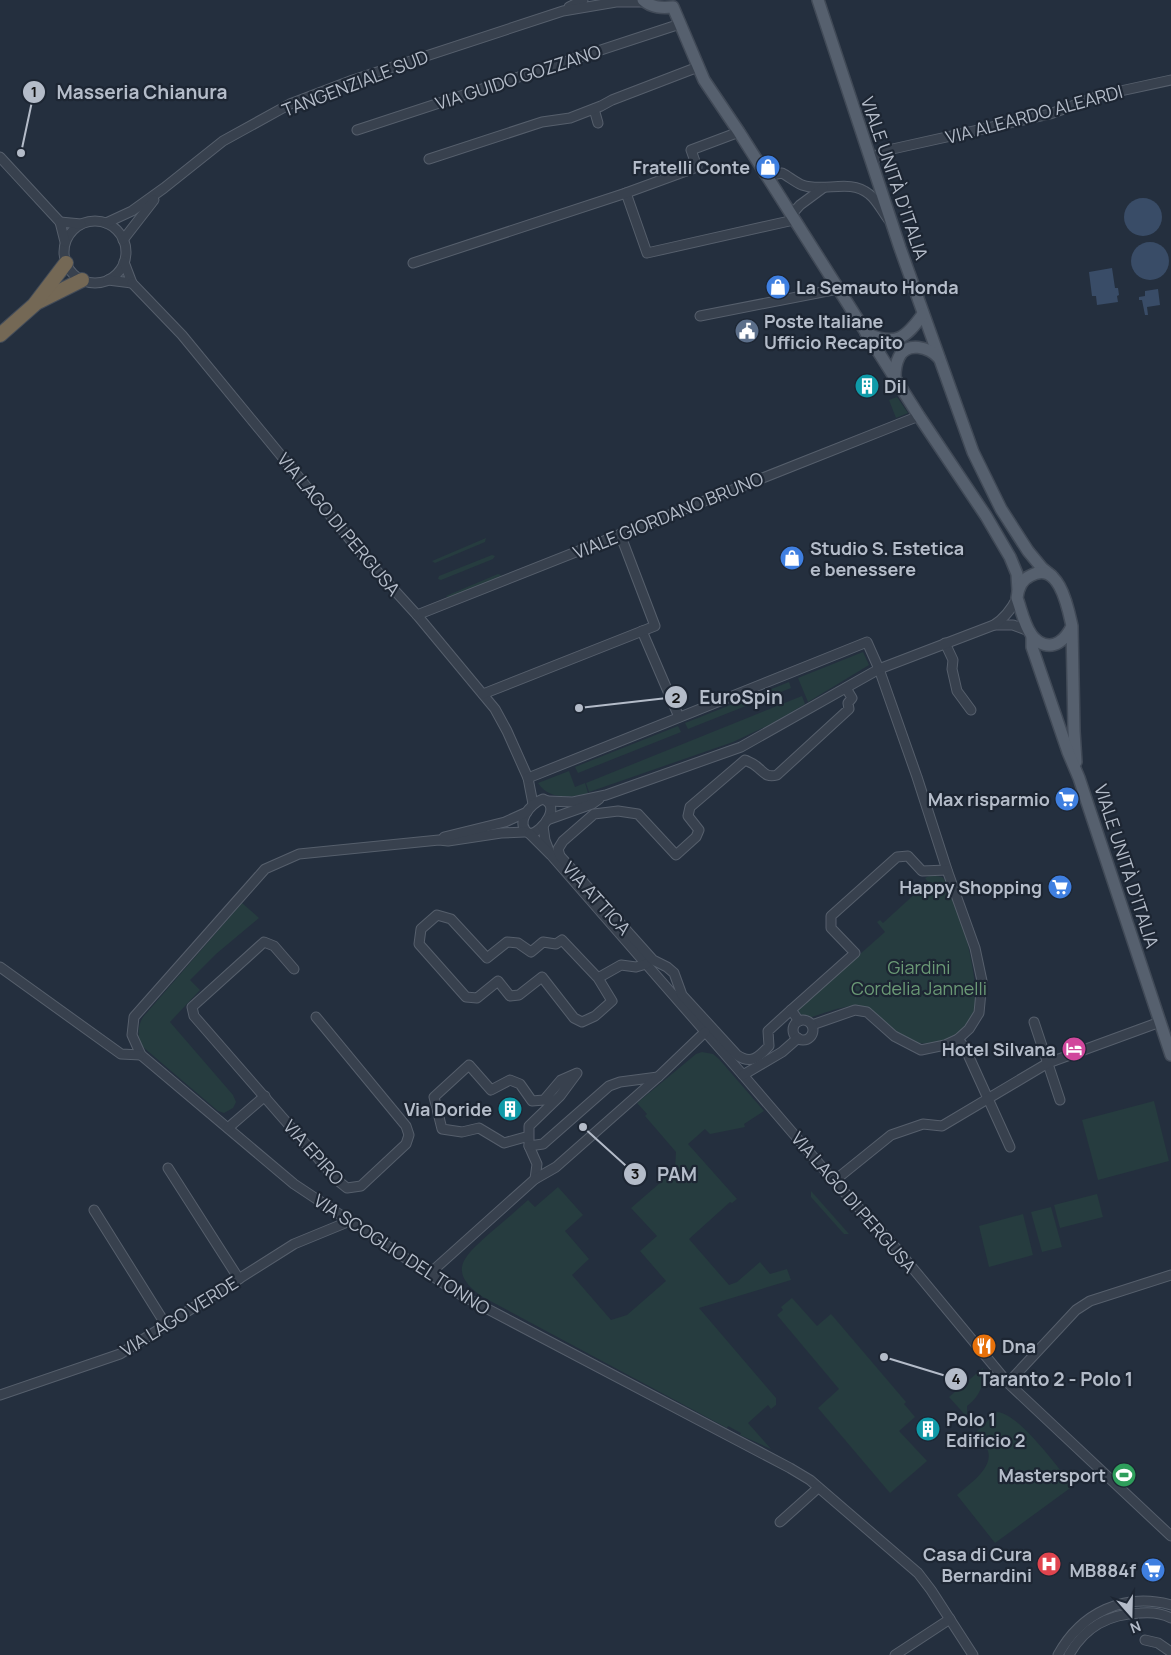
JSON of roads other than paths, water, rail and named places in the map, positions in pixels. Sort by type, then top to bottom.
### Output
[{"type":"highway","points":[[0,335],[34,305],[66,263]]},
{"type":"highway","points":[[34,305],[82,280]]},
{"type":"main road","name":"VIALE UNITÀ D'ITALIA","points":[[818,0],[923,314],[972,452],[1000,509],[1028,551],[1062,589],[1072,626],[1074,731],[1077,774]]},
{"type":"main road","name":"VIALE UNITÀ D'ITALIA","points":[[644,1],[662,8],[677,3],[676,25],[704,80],[919,416],[986,516],[1010,557],[1017,574],[1018,594],[1032,647],[1077,774],[1171,1055]]},
{"type":"main road","points":[[866,333],[882,339],[894,339],[904,336],[916,325],[923,314]]},
{"type":"main road","points":[[895,377],[898,358],[908,349],[916,346],[926,348],[940,359]]},
{"type":"main road","points":[[1018,594],[1023,579],[1035,573],[1044,572],[1052,576]]},
{"type":"main road","points":[[1030,634],[1042,644],[1051,645],[1060,643],[1068,636],[1072,626]]},
{"type":"street","name":"TANGENZIALE SUD","points":[[562,11],[583,0]]},
{"type":"street","name":"TANGENZIALE SUD","points":[[106,223],[132,211],[223,141],[290,104],[353,80],[562,11],[616,2],[644,1]]},
{"type":"street","points":[[596,46],[661,24],[676,25]]},
{"type":"street","name":"VIA GUIDO GOZZANO","points":[[357,130],[676,25]]},
{"type":"street","points":[[429,159],[542,122],[570,118],[698,67]]},
{"type":"street","name":"VIA ALEARDO ALEARDI","points":[[873,162],[879,154],[888,150],[1050,114],[1102,95],[1171,80]]},
{"type":"street","points":[[594,109],[598,123]]},
{"type":"street","points":[[413,263],[697,167],[691,150],[739,132]]},
{"type":"street","points":[[0,157],[60,222],[65,242],[64,253],[66,263],[70,270],[82,280],[91,283],[108,280],[132,283]]},
{"type":"street","points":[[766,176],[782,173],[802,185],[823,188],[855,187],[870,194],[894,228]]},
{"type":"street","name":"TANGENZIALE SUD","points":[[123,240],[164,188]]},
{"type":"street","points":[[626,192],[646,253],[792,218],[800,205],[823,188]]},
{"type":"street","points":[[60,222],[81,224],[98,221],[114,227],[123,240],[125,247],[124,262],[121,269],[108,280]]},
{"type":"street","points":[[65,242],[74,229],[81,224]]},
{"type":"street","name":"VIA LAGO DI PERGUSA","points":[[124,262],[132,283],[182,335],[366,559],[417,615],[495,709],[528,778],[534,804]]},
{"type":"street","points":[[700,316],[838,289]]},
{"type":"street","name":"VIALE GIORDANO BRUNO","points":[[417,615],[919,416]]},
{"type":"street","points":[[483,694],[655,626],[620,534]]},
{"type":"street","points":[[527,833],[522,822],[534,804],[546,800],[573,802],[606,795],[741,747],[879,669],[994,625],[1005,618],[1018,594]]},
{"type":"street","points":[[994,625],[1013,625],[1030,634]]},
{"type":"street","points":[[642,631],[679,718]]},
{"type":"street","points":[[528,778],[871,640],[879,669],[918,777],[947,870],[975,948],[982,981],[979,1013],[958,1039],[945,1045],[920,1050],[894,1036],[867,1012],[855,1010],[812,1025]]},
{"type":"street","points":[[945,643],[953,660],[952,669],[957,691],[970,710]]},
{"type":"street","name":"VIA ATTICA","points":[[674,973],[653,960],[560,856],[558,849],[563,841],[594,814],[618,810],[638,814],[676,855],[696,837],[698,830],[688,816],[690,807],[745,760],[755,764],[764,774],[770,777],[777,775],[849,709],[848,702],[852,698],[846,688]]},
{"type":"street","name":"VIA LAGO DI PERGUSA","points":[[528,778],[546,800]]},
{"type":"street","points":[[545,823],[592,804],[606,795]]},
{"type":"street","points":[[0,967],[121,1054],[141,1055],[132,1035],[134,1017],[266,869],[298,854],[439,840],[448,841],[501,833],[539,831],[551,809],[546,800]]},
{"type":"street","points":[[439,840],[448,835],[505,822],[527,812]]},
{"type":"street","points":[[545,823],[545,840],[551,855]]},
{"type":"street","name":"VIA LAGO DI PERGUSA","points":[[527,833],[551,855],[834,1181],[896,1248],[1008,1383],[1171,1536]]},
{"type":"street","points":[[661,983],[674,973],[682,995],[737,1055],[743,1060],[751,1060],[761,1055],[769,1046],[768,1031],[855,953],[832,928],[831,916],[897,857],[908,856],[922,871],[947,870]]},
{"type":"street","points":[[437,914],[451,919],[487,958],[507,942],[518,943],[531,952],[543,942],[556,944],[562,940],[598,978],[612,1001],[595,1016],[582,1022],[574,1018],[542,977],[519,995],[510,996],[498,981],[477,998],[466,997],[419,944],[421,929],[437,914]]},
{"type":"street","points":[[228,1128],[264,1096],[194,1016],[192,1007],[264,942],[274,946],[294,969]]},
{"type":"street","points":[[598,978],[622,965],[636,967],[646,964]]},
{"type":"street","points":[[791,1010],[799,1021]]},
{"type":"street","name":"VIA EPIRO","points":[[264,1096],[337,1180],[347,1188],[361,1186],[406,1144],[409,1135],[406,1126],[316,1018]]},
{"type":"street","points":[[798,1038],[810,1037],[813,1031],[812,1025],[804,1020],[799,1021]]},
{"type":"street","points":[[798,1038],[794,1029],[799,1021]]},
{"type":"street","points":[[1034,1022],[1060,1100]]},
{"type":"street","points":[[834,1181],[891,1135],[922,1124],[942,1126],[1048,1063],[1160,1022]]},
{"type":"street","points":[[429,1274],[535,1179],[556,1167],[658,1077],[705,1032]]},
{"type":"street","points":[[743,1074],[782,1052],[798,1038]]},
{"type":"street","points":[[958,1039],[965,1048],[1010,1147]]},
{"type":"street","name":"VIA SCOGLIO DEL TONNO","points":[[141,1055],[294,1184],[460,1295],[790,1468],[818,1488],[918,1573],[973,1655]]},
{"type":"street","points":[[535,1179],[536,1164],[529,1141],[529,1126],[560,1096],[577,1073],[562,1080],[544,1100],[532,1101],[520,1084],[510,1080],[491,1090],[469,1065],[434,1097],[442,1129],[462,1132],[480,1128],[504,1143],[529,1141],[543,1144],[609,1086],[620,1082],[658,1077]]},
{"type":"street","points":[[168,1168],[239,1279]]},
{"type":"street","points":[[94,1210],[166,1325]]},
{"type":"street","name":"VIA LAGO VERDE","points":[[0,1395],[120,1354],[294,1244],[350,1221]]},
{"type":"street","points":[[1008,1383],[1076,1310],[1090,1302],[1171,1275]]},
{"type":"street","points":[[780,1522],[818,1488]]},
{"type":"street","points":[[1058,1655],[1073,1632],[1087,1619],[1104,1610],[1124,1603],[1149,1601],[1171,1606]]},
{"type":"street","points":[[1148,1612],[1149,1601]]},
{"type":"street","points":[[1070,1655],[1080,1639],[1093,1627],[1108,1618],[1127,1613],[1148,1612],[1171,1618]]},
{"type":"street","points":[[895,1655],[950,1619]]},
{"type":"street","points":[[1146,1640],[1158,1643],[1171,1652]]},
{"type":"water","points":[[1143,198],[1156,204],[1162,217],[1156,230],[1143,236],[1130,230],[1124,217],[1130,204]]},
{"type":"water","points":[[1150,242],[1163,248],[1169,261],[1163,274],[1150,280],[1137,274],[1131,261],[1137,248]]},
{"type":"water","points":[[1112,268],[1115,288],[1118,288],[1118,302],[1097,305],[1096,296],[1092,296],[1089,272]]},
{"type":"water","points":[[1158,289],[1160,305],[1147,307],[1148,315],[1145,315],[1142,300],[1139,300],[1139,297],[1145,296],[1145,291]]},
{"type":"place","name":"Masseria Chianura","points":[[21,153]]},
{"type":"place","name":"Fratelli Conte","points":[[768,167]]},
{"type":"place","name":"La Semauto Honda","points":[[778,287]]},
{"type":"place","name":"Poste Italiane Ufficio Recapito","points":[[747,331]]},
{"type":"place","name":"Dil","points":[[867,386]]},
{"type":"place","name":"Studio S. Estetica e benessere","points":[[792,558]]},
{"type":"place","name":"EuroSpin","points":[[579,708]]},
{"type":"place","name":"Max risparmio","points":[[1067,799]]},
{"type":"place","name":"Happy Shopping","points":[[1060,887]]},
{"type":"place","name":"Hotel Silvana","points":[[1074,1049]]},
{"type":"place","name":"Via Doride","points":[[510,1109]]},
{"type":"place","name":"PAM","points":[[583,1127]]},
{"type":"place","name":"Dna","points":[[984,1346]]},
{"type":"place","name":"Taranto 2 - Polo 1","points":[[884,1357]]},
{"type":"place","name":"Polo 1 Edificio 2","points":[[928,1429]]},
{"type":"place","name":"Mastersport","points":[[1124,1475]]},
{"type":"place","name":"Casa di Cura Bernardini","points":[[1049,1564]]},
{"type":"place","name":"MB884f","points":[[1153,1570]]},
{"type":"park label","name":"Giardini Cordelia Jannelli","points":[[919,978]]}]
